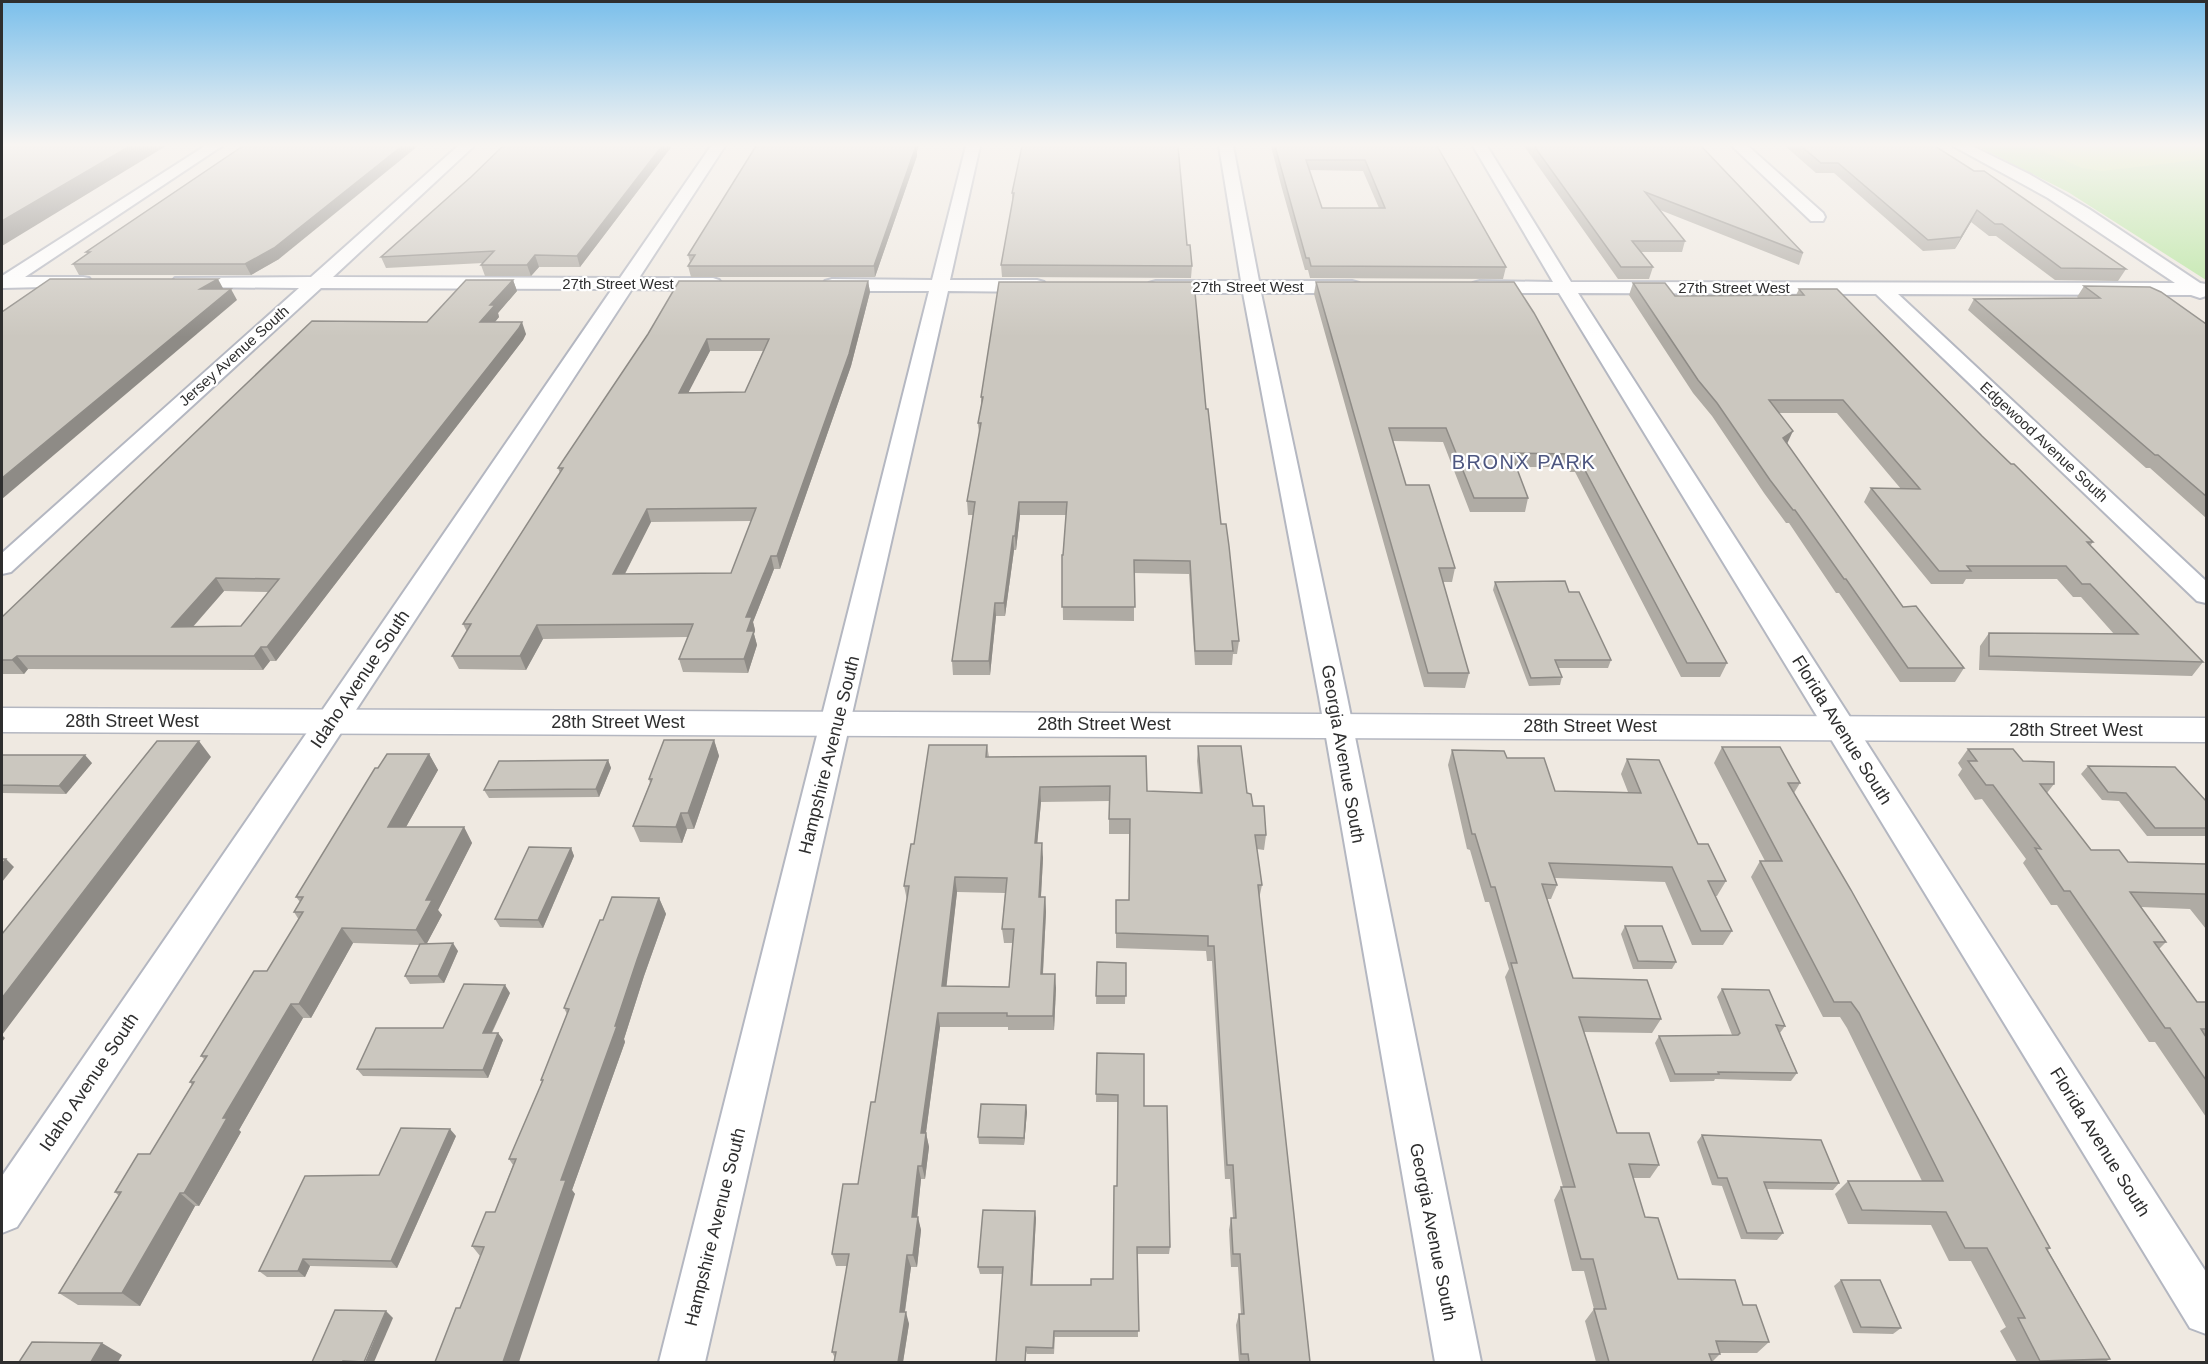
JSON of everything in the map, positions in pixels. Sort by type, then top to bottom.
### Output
[{"type":"street","points":[[3,283],[116,210]]},
{"type":"street","name":"Jersey Avenue South","points":[[2,566],[396,210]]},
{"type":"street","name":"Idaho Avenue South","points":[[2,1212],[676,210]]},
{"type":"street","name":"Hampshire Avenue South","points":[[682,1362],[958,210]]},
{"type":"street","name":"Georgia Avenue South","points":[[1237,210],[1458,1362]]},
{"type":"street","name":"Florida Avenue South","points":[[1518,210],[2206,1312]]},
{"type":"street","points":[[1809,210],[1817,217]]},
{"type":"street","points":[[2079,210],[2203,292]]},
{"type":"street","points":[[3,283],[104,282]]},
{"type":"street","name":"27th Street West","points":[[159,282],[732,285]]},
{"type":"street","points":[[813,285],[1053,286]]},
{"type":"street","name":"27th Street West","points":[[1134,286],[1366,288]]},
{"type":"street","name":"27th Street West","points":[[1458,288],[2203,292]]},
{"type":"street","name":"Edgewood Avenue South","points":[[1882,289],[2206,595]]},
{"type":"street","name":"28th Street West","points":[[2,720],[2206,730]]},
{"type":"green space","points":[[2096,210],[2206,210],[2206,280]]},
{"type":"building","points":[[2,210],[21,210],[2,221]]},
{"type":"building","points":[[149,210],[322,210],[274,248],[245,264],[73,264],[90,252],[86,252]]},
{"type":"building","points":[[434,210],[613,210],[577,256],[535,255],[527,265],[481,265],[494,251],[381,257]]},
{"type":"building","points":[[716,210],[894,210],[874,266],[688,266],[695,255],[688,255]]},
{"type":"building","points":[[1011,210],[1184,210],[1187,245],[1190,245],[1192,266],[1001,265]]},
{"type":"building","points":[[1293,210],[1473,210],[1506,267],[1311,266],[1309,258],[1306,258]]},
{"type":"building","points":[[1580,210],[1659,210],[1685,241],[1632,241],[1653,267],[1621,267]]},
{"type":"building","points":[[1691,210],[1762,210],[1803,253]]},
{"type":"building","points":[[1893,210],[2040,210],[2126,269],[2061,268],[2002,224],[1995,224],[1977,210],[1961,237],[1928,240]]},
{"type":"building","points":[[50,279],[218,279],[200,289],[231,289],[2,478],[2,312]]},
{"type":"building","points":[[466,280],[513,280],[490,305],[495,305],[480,322],[522,322],[519,328],[267,647],[261,647],[254,656],[17,656],[12,660],[2,660],[2,617],[312,321],[427,322]],"holes":[[[216,578],[279,579],[241,626],[172,627]]]},
{"type":"building","points":[[679,281],[868,281],[849,354],[777,556],[771,556],[746,617],[752,617],[747,631],[754,631],[744,659],[679,659],[693,624],[537,625],[520,656],[452,656],[471,624],[463,624],[563,468],[558,468],[648,334]],"holes":[[[707,339],[769,339],[745,392],[679,393]],[[756,508],[731,573],[613,574],[647,509]]]},
{"type":"building","points":[[999,282],[1194,282],[1206,409],[1208,409],[1221,524],[1226,524],[1229,546],[1239,641],[1232,641],[1233,651],[1195,651],[1190,561],[1134,560],[1135,607],[1062,607],[1062,555],[1067,502],[1019,502],[1004,603],[995,603],[989,661],[952,661],[975,502],[967,501],[981,423],[978,423],[983,397],[981,397]]},
{"type":"building","points":[[1316,282],[1514,282],[1534,313],[1727,663],[1687,663],[1579,459],[1574,459],[1572,454],[1511,453],[1528,498],[1474,498],[1446,428],[1389,428],[1406,485],[1429,485],[1455,568],[1439,568],[1469,673],[1428,673]]},
{"type":"building","points":[[1633,283],[1665,283],[1675,296],[1804,295],[1799,289],[1837,289],[1982,436],[2011,464],[2014,464],[2093,542],[2087,542],[2203,662],[1989,656],[1989,633],[2138,634],[2090,584],[2082,584],[2066,566],[1967,566],[1971,571],[1939,571],[1871,488],[1920,489],[1843,400],[1769,400],[1793,431],[1783,438],[1903,607],[1916,606],[1964,668],[1908,668],[1846,579],[1770,480],[1717,403],[1698,380]]},
{"type":"building","points":[[2084,286],[2150,287],[2161,292],[2206,324],[2206,496],[1974,299],[2100,298]]},
{"type":"building","points":[[1565,581],[1569,592],[1579,592],[1611,660],[1555,660],[1562,677],[1531,678],[1495,582]]},
{"type":"building","points":[[664,740],[714,740],[688,813],[681,813],[676,827],[633,826],[652,779],[649,779]]},
{"type":"building","points":[[157,741],[199,741],[2,998],[2,934]]},
{"type":"building","points":[[929,745],[987,745],[986,757],[1146,756],[1147,791],[1202,793],[1198,746],[1241,746],[1247,793],[1251,794],[1253,806],[1264,806],[1266,835],[1255,835],[1262,885],[1258,885],[1310,1362],[1249,1362],[1248,1354],[1241,1354],[1239,1314],[1244,1314],[1240,1254],[1233,1254],[1231,1218],[1236,1218],[1233,1165],[1227,1165],[1214,946],[1208,946],[1208,936],[1116,933],[1116,900],[1129,900],[1130,819],[1109,819],[1110,786],[1040,787],[1035,843],[1042,843],[1039,897],[1045,897],[1041,974],[1055,974],[1053,1016],[938,1013],[921,1133],[926,1133],[922,1166],[918,1166],[912,1217],[918,1217],[913,1255],[907,1255],[900,1312],[906,1312],[898,1362],[834,1362],[836,1352],[832,1352],[849,1254],[832,1254],[843,1184],[858,1184],[871,1102],[875,1102],[909,886],[904,886],[911,844],[914,844]],"holes":[[[955,877],[1007,878],[1002,929],[1014,929],[1009,987],[942,986]]]},
{"type":"building","points":[[1722,747],[1780,747],[1800,783],[1788,783],[1851,890],[2050,1248],[2046,1248],[2110,1359],[2040,1361],[2018,1318],[2025,1318],[1987,1248],[1965,1248],[1946,1212],[1862,1210],[1848,1181],[1943,1181],[1859,1013],[1851,1002],[1834,1002],[1760,861],[1782,861]]},
{"type":"building","points":[[1968,749],[2013,749],[2023,761],[2054,762],[2054,784],[2040,784],[2091,850],[2119,850],[2128,862],[2206,864],[2206,896],[2205,894],[2130,892],[2166,942],[2154,942],[2197,1002],[2206,1002],[2206,1029],[2201,1029],[2206,1037],[2206,1080],[2170,1028],[2165,1028],[2070,891],[2064,891],[2035,848],[2041,849],[1993,785],[1986,785],[1968,761],[1977,761]]},
{"type":"building","points":[[1452,750],[1504,751],[1507,758],[1544,758],[1555,791],[1641,793],[1627,759],[1659,760],[1698,844],[1708,844],[1726,881],[1708,881],[1732,931],[1701,931],[1672,867],[1549,863],[1557,885],[1542,884],[1573,978],[1647,980],[1661,1019],[1579,1017],[1617,1133],[1649,1133],[1659,1165],[1629,1164],[1645,1217],[1658,1218],[1678,1279],[1735,1280],[1743,1305],[1756,1305],[1769,1342],[1716,1341],[1720,1354],[1709,1354],[1712,1362],[1609,1362],[1594,1309],[1606,1309],[1593,1259],[1581,1259],[1561,1187],[1575,1187],[1511,963],[1517,963],[1495,887],[1491,887],[1475,834],[1472,834]]},
{"type":"building","points":[[387,754],[429,754],[388,827],[464,827],[426,900],[432,900],[416,930],[342,928],[299,1004],[291,1004],[223,1118],[227,1118],[184,1193],[180,1193],[122,1293],[59,1293],[121,1192],[115,1192],[138,1154],[150,1154],[194,1082],[190,1082],[207,1056],[201,1056],[254,971],[267,971],[303,912],[294,912],[303,897],[296,897],[375,768],[378,768]]},
{"type":"building","points":[[2,755],[85,755],[59,786],[2,785]]},
{"type":"building","points":[[608,760],[596,789],[484,790],[499,761]]},
{"type":"building","points":[[2088,766],[2175,767],[2206,801],[2206,828],[2155,828],[2126,793],[2108,792]]},
{"type":"building","points":[[529,847],[571,848],[538,920],[495,919]]},
{"type":"building","points":[[612,897],[659,898],[615,1026],[617,1026],[561,1180],[566,1180],[503,1362],[435,1362],[456,1308],[460,1308],[484,1247],[472,1246],[486,1212],[495,1212],[516,1159],[509,1159],[543,1080],[541,1080],[569,1009],[564,1008],[600,920],[603,920]]},
{"type":"building","points":[[1625,926],[1662,926],[1676,962],[1638,961]]},
{"type":"building","points":[[453,943],[438,976],[405,976],[420,944]]},
{"type":"building","points":[[1097,962],[1126,963],[1126,996],[1096,996]]},
{"type":"building","points":[[464,984],[505,985],[483,1033],[498,1033],[483,1070],[357,1069],[376,1028],[443,1028]]},
{"type":"building","points":[[1722,989],[1769,990],[1785,1026],[1776,1025],[1797,1073],[1675,1074],[1659,1036],[1738,1035],[1740,1033]]},
{"type":"building","points":[[1097,1053],[1144,1054],[1144,1106],[1167,1106],[1170,1247],[1137,1247],[1139,1331],[1054,1331],[1053,1348],[1026,1347],[1025,1362],[996,1362],[1003,1267],[978,1267],[983,1210],[1035,1211],[1031,1285],[1091,1285],[1091,1279],[1113,1279],[1118,1095],[1096,1094]]},
{"type":"building","points":[[981,1104],[1026,1105],[1024,1138],[978,1137]]},
{"type":"building","points":[[401,1128],[450,1129],[391,1261],[303,1259],[298,1271],[259,1271],[305,1176],[379,1175]]},
{"type":"building","points":[[1702,1135],[1821,1140],[1839,1183],[1764,1182],[1783,1233],[1747,1233],[1727,1178],[1718,1178]]},
{"type":"building","points":[[1841,1280],[1880,1280],[1901,1328],[1861,1327]]},
{"type":"building","points":[[335,1310],[386,1311],[364,1362],[312,1362]]},
{"type":"building","points":[[32,1342],[102,1343],[91,1362],[19,1362]]},
{"type":"district","name":"BRONX PARK","points":[[1524,462]]}]
